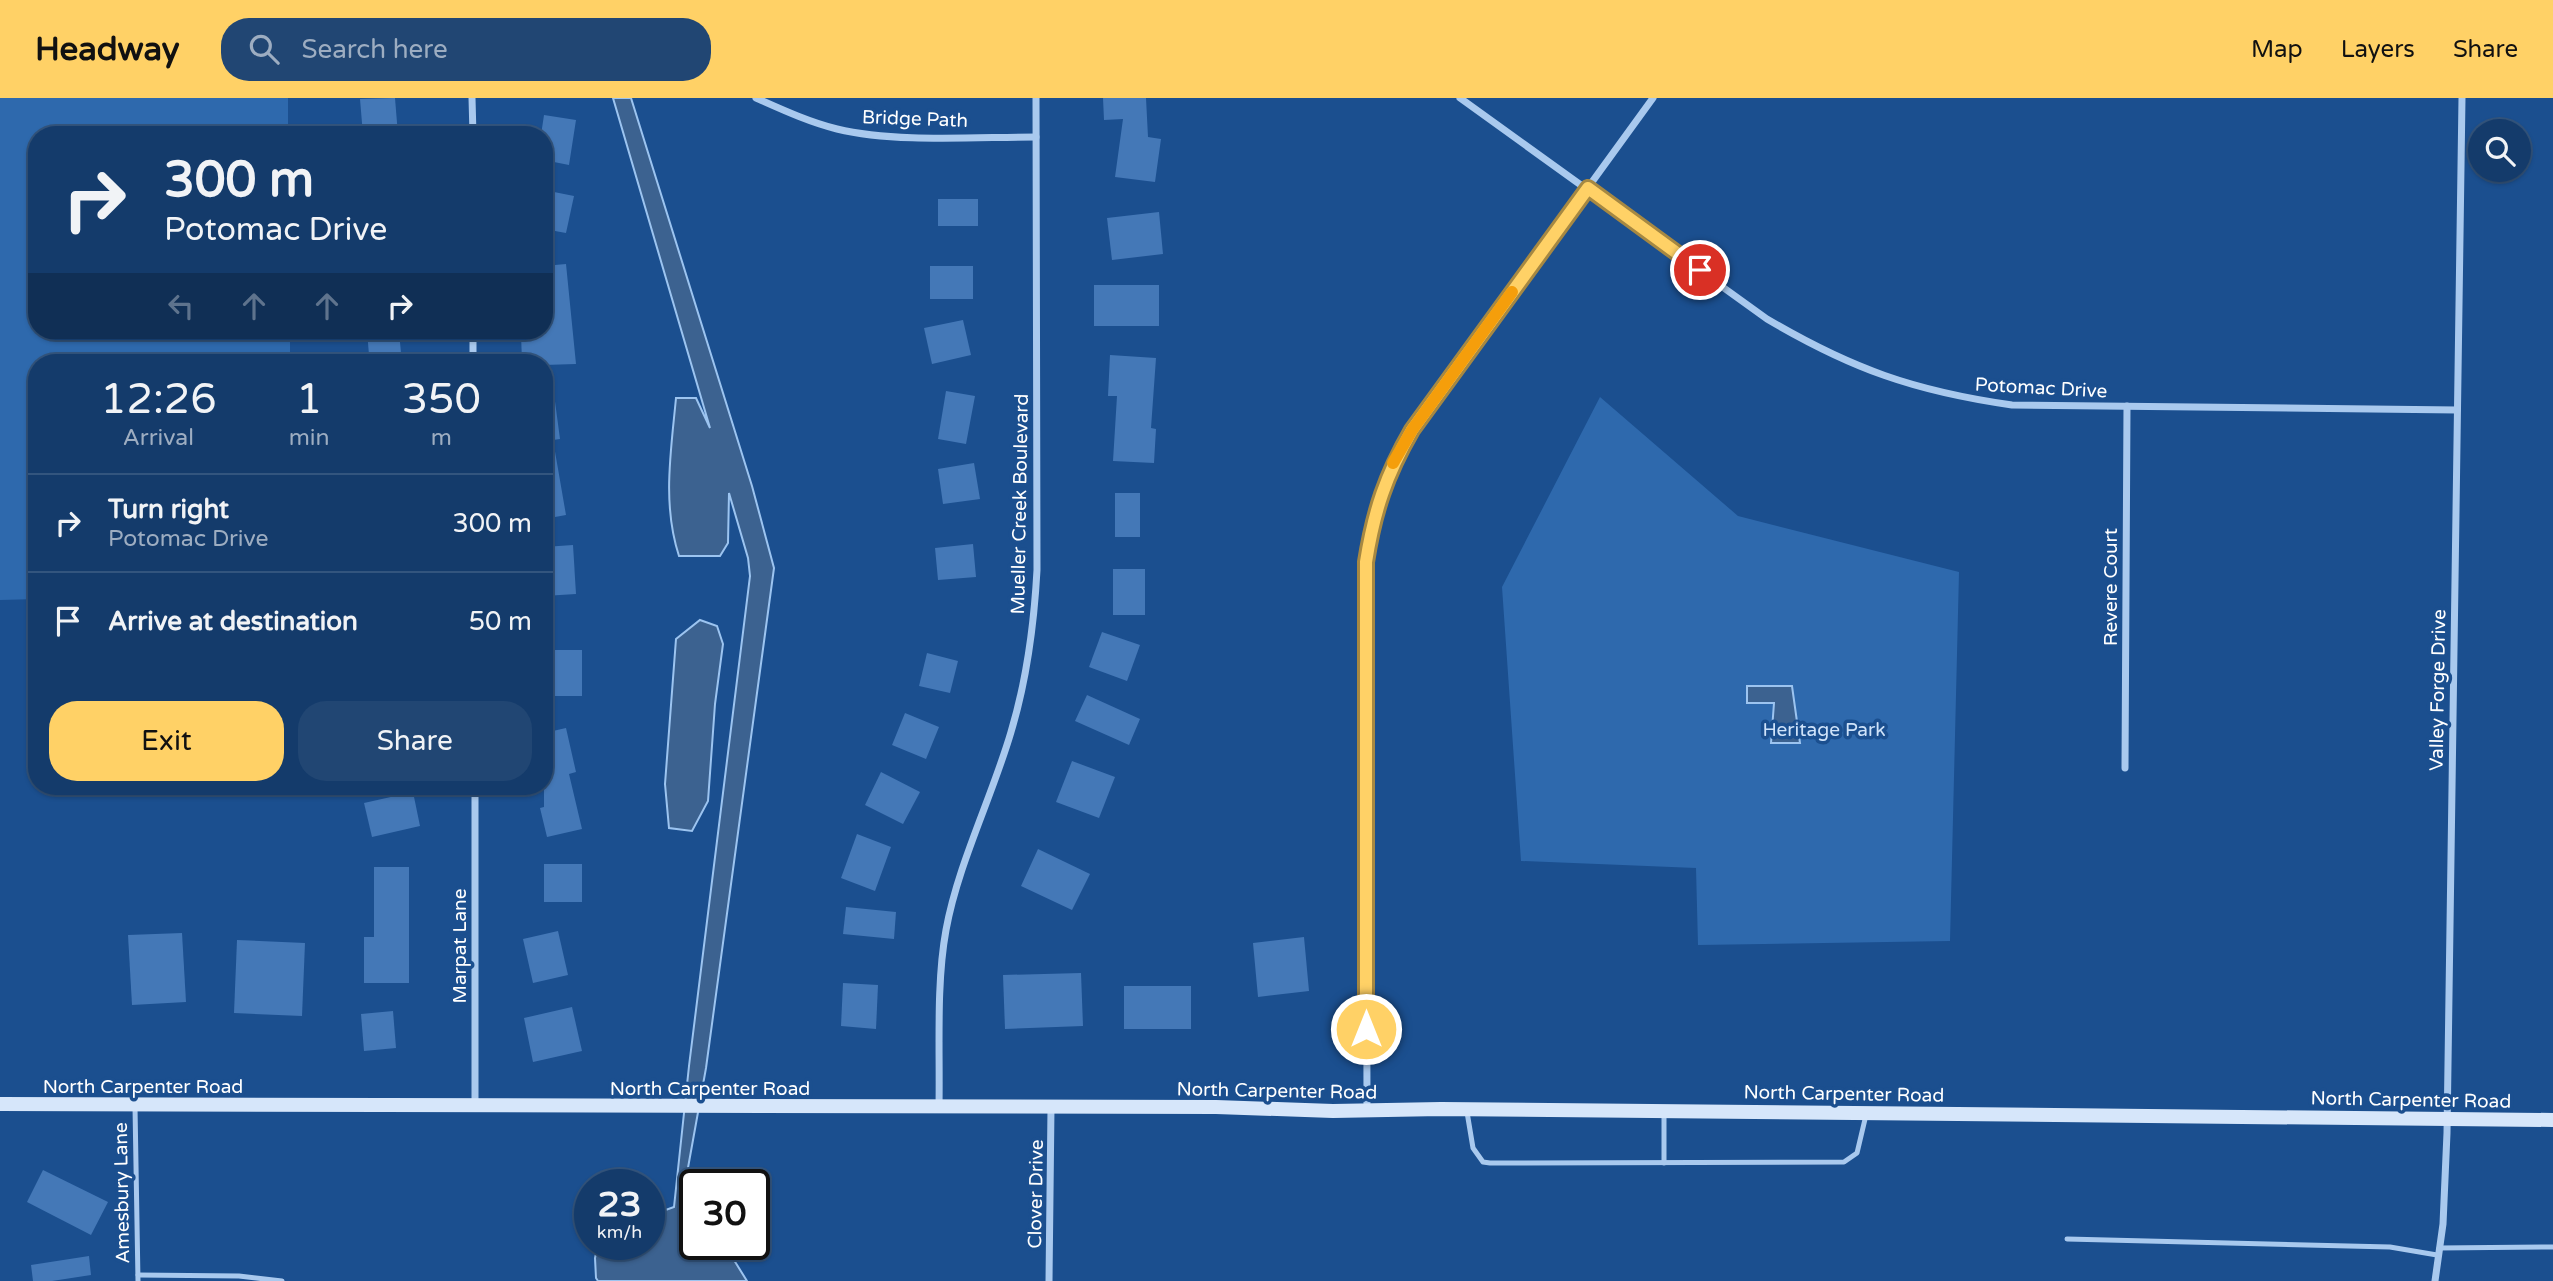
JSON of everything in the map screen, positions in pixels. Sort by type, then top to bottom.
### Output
[{"type":"street","points":[[472,98],[473,126]]},
{"type":"street","name":"Bridge Path","points":[[756,98],[806,120],[871,135],[1037,137]]},
{"type":"street","name":"Mueller Creek Boulevard","points":[[939,1106],[942,959],[946,929],[955,895],[1011,734],[1024,683],[1034,621],[1037,570],[1036,98]]},
{"type":"street","name":"Potomac Drive","points":[[1460,98],[1767,319],[1814,347],[1863,369],[1914,387],[2012,405],[2457,410]]},
{"type":"street","points":[[1367,1111],[1366,562],[1372,523],[1386,480],[1412,430],[1653,98]]},
{"type":"street","name":"Valley Forge Drive","points":[[2435,1281],[2443,1224],[2446,1118],[2462,98]]},
{"type":"street","name":"Revere Court","points":[[2125,768],[2127,406]]},
{"type":"street","name":"Marpat Lane","points":[[475,795],[475,1106]]},
{"type":"street","name":"North Carpenter Road","points":[[0,1104],[1216,1107],[1367,1111],[1466,1109],[2553,1119]]},
{"type":"street","name":"Clover Drive","points":[[1049,1281],[1051,1108]]},
{"type":"lane","name":"Amesbury Lane","points":[[134,1104],[138,1278]]},
{"type":"lane","points":[[1466,1109],[1473,1148],[1483,1161],[1664,1163],[1844,1162],[1857,1153],[1866,1113]]},
{"type":"lane","points":[[1664,1111],[1664,1163]]},
{"type":"lane","points":[[2067,1239],[2390,1247],[2438,1252],[2553,1247]]},
{"type":"lane","points":[[138,1278],[239,1276],[282,1281]]},
{"type":"green space","points":[[0,98],[288,98],[288,126],[28,126],[28,340],[290,340],[290,354],[28,354],[28,599],[0,600]]},
{"type":"green space","name":"Heritage Park","points":[[1600,397],[1738,516],[1959,572],[1950,941],[1698,945],[1696,868],[1521,861],[1502,587]]},
{"type":"shaded area","points":[[613,98],[631,98],[752,486],[774,568],[706,1068],[688,1169],[679,1169],[679,1260],[734,1260],[747,1281],[598,1281],[595,1260],[665,1260],[665,1210],[674,1207],[750,576],[748,558],[729,493],[728,543],[720,556],[679,556],[669,497],[676,398],[696,398],[710,428]]},
{"type":"shaded area","points":[[700,620],[717,626],[723,644],[715,704],[708,801],[692,831],[669,828],[665,784],[676,639]]},
{"type":"shaded area","points":[[1747,686],[1792,686],[1800,743],[1771,743],[1774,703],[1747,703]]},
{"type":"building","points":[[395,98],[397,126],[362,126],[360,99]]},
{"type":"building","points":[[1103,98],[1146,98],[1148,137],[1161,139],[1155,182],[1115,177],[1123,119],[1104,120]]},
{"type":"building","points":[[544,115],[576,120],[569,165],[553,162],[553,126],[542,126]]},
{"type":"building","points":[[553,192],[574,196],[566,233],[553,231]]},
{"type":"building","points":[[938,199],[978,199],[978,226],[938,226]]},
{"type":"building","points":[[1159,212],[1163,254],[1112,260],[1107,218]]},
{"type":"building","points":[[566,264],[576,364],[553,365],[553,354],[522,354],[521,340],[553,340],[553,265]]},
{"type":"building","points":[[930,266],[973,266],[973,299],[930,299]]},
{"type":"building","points":[[1094,285],[1159,285],[1159,326],[1094,326]]},
{"type":"building","points":[[963,320],[971,355],[932,364],[924,328]]},
{"type":"building","points":[[368,340],[400,340],[401,353],[369,354]]},
{"type":"building","points":[[1110,355],[1156,358],[1151,428],[1156,429],[1154,463],[1113,461],[1117,396],[1108,396]]},
{"type":"building","points":[[946,391],[975,396],[966,444],[938,439]]},
{"type":"building","points":[[553,394],[554,394],[560,439],[553,440]]},
{"type":"building","points":[[553,440],[566,515],[553,517]]},
{"type":"building","points":[[974,463],[980,499],[943,504],[938,469]]},
{"type":"building","points":[[1115,493],[1140,493],[1140,537],[1115,537]]},
{"type":"building","points":[[973,544],[976,577],[938,580],[935,548]]},
{"type":"building","points":[[573,545],[576,594],[553,595],[553,546]]},
{"type":"building","points":[[1113,569],[1145,569],[1145,615],[1113,615]]},
{"type":"building","points":[[1102,632],[1140,645],[1127,681],[1089,667]]},
{"type":"building","points":[[553,650],[582,650],[582,696],[553,696]]},
{"type":"building","points":[[927,653],[958,661],[950,693],[919,686]]},
{"type":"building","points":[[1087,695],[1140,719],[1129,745],[1075,721]]},
{"type":"building","points":[[905,713],[939,727],[926,759],[892,745]]},
{"type":"building","points":[[566,728],[576,772],[569,774],[582,829],[547,837],[540,808],[544,807],[544,795],[553,795],[553,731]]},
{"type":"building","points":[[1072,761],[1115,777],[1099,818],[1056,802]]},
{"type":"building","points":[[881,772],[920,792],[903,824],[865,805]]},
{"type":"building","points":[[400,795],[414,795],[420,826],[372,837],[364,803]]},
{"type":"building","points":[[857,834],[891,847],[875,891],[841,878]]},
{"type":"building","points":[[1038,849],[1090,874],[1072,910],[1021,886]]},
{"type":"building","points":[[544,864],[582,864],[582,902],[544,902]]},
{"type":"building","points":[[374,867],[409,867],[409,983],[364,983],[364,937],[374,937]]},
{"type":"building","points":[[846,907],[896,912],[894,939],[843,934]]},
{"type":"building","points":[[558,931],[568,975],[533,983],[523,939]]},
{"type":"building","points":[[182,933],[186,1002],[132,1005],[128,935]]},
{"type":"building","points":[[1304,937],[1309,991],[1258,997],[1253,943]]},
{"type":"building","points":[[237,940],[305,943],[302,1016],[234,1013]]},
{"type":"building","points":[[1081,973],[1083,1026],[1005,1029],[1003,975]]},
{"type":"building","points":[[843,983],[878,985],[876,1029],[841,1026]]},
{"type":"building","points":[[1124,986],[1191,986],[1191,1029],[1124,1029]]},
{"type":"building","points":[[572,1007],[582,1051],[533,1062],[524,1018]]},
{"type":"building","points":[[393,1011],[396,1048],[364,1051],[361,1014]]},
{"type":"building","points":[[43,1170],[108,1202],[91,1235],[27,1202]]},
{"type":"building","points":[[89,1256],[91,1275],[33,1281],[31,1265]]},
{"type":"slow traffic","points":[[1393,463],[1412,430],[1512,292]]},
{"type":"route","points":[[1366,1029],[1366,562],[1372,523],[1381,491],[1395,459],[1412,430],[1588,188],[1700,270]]}]
